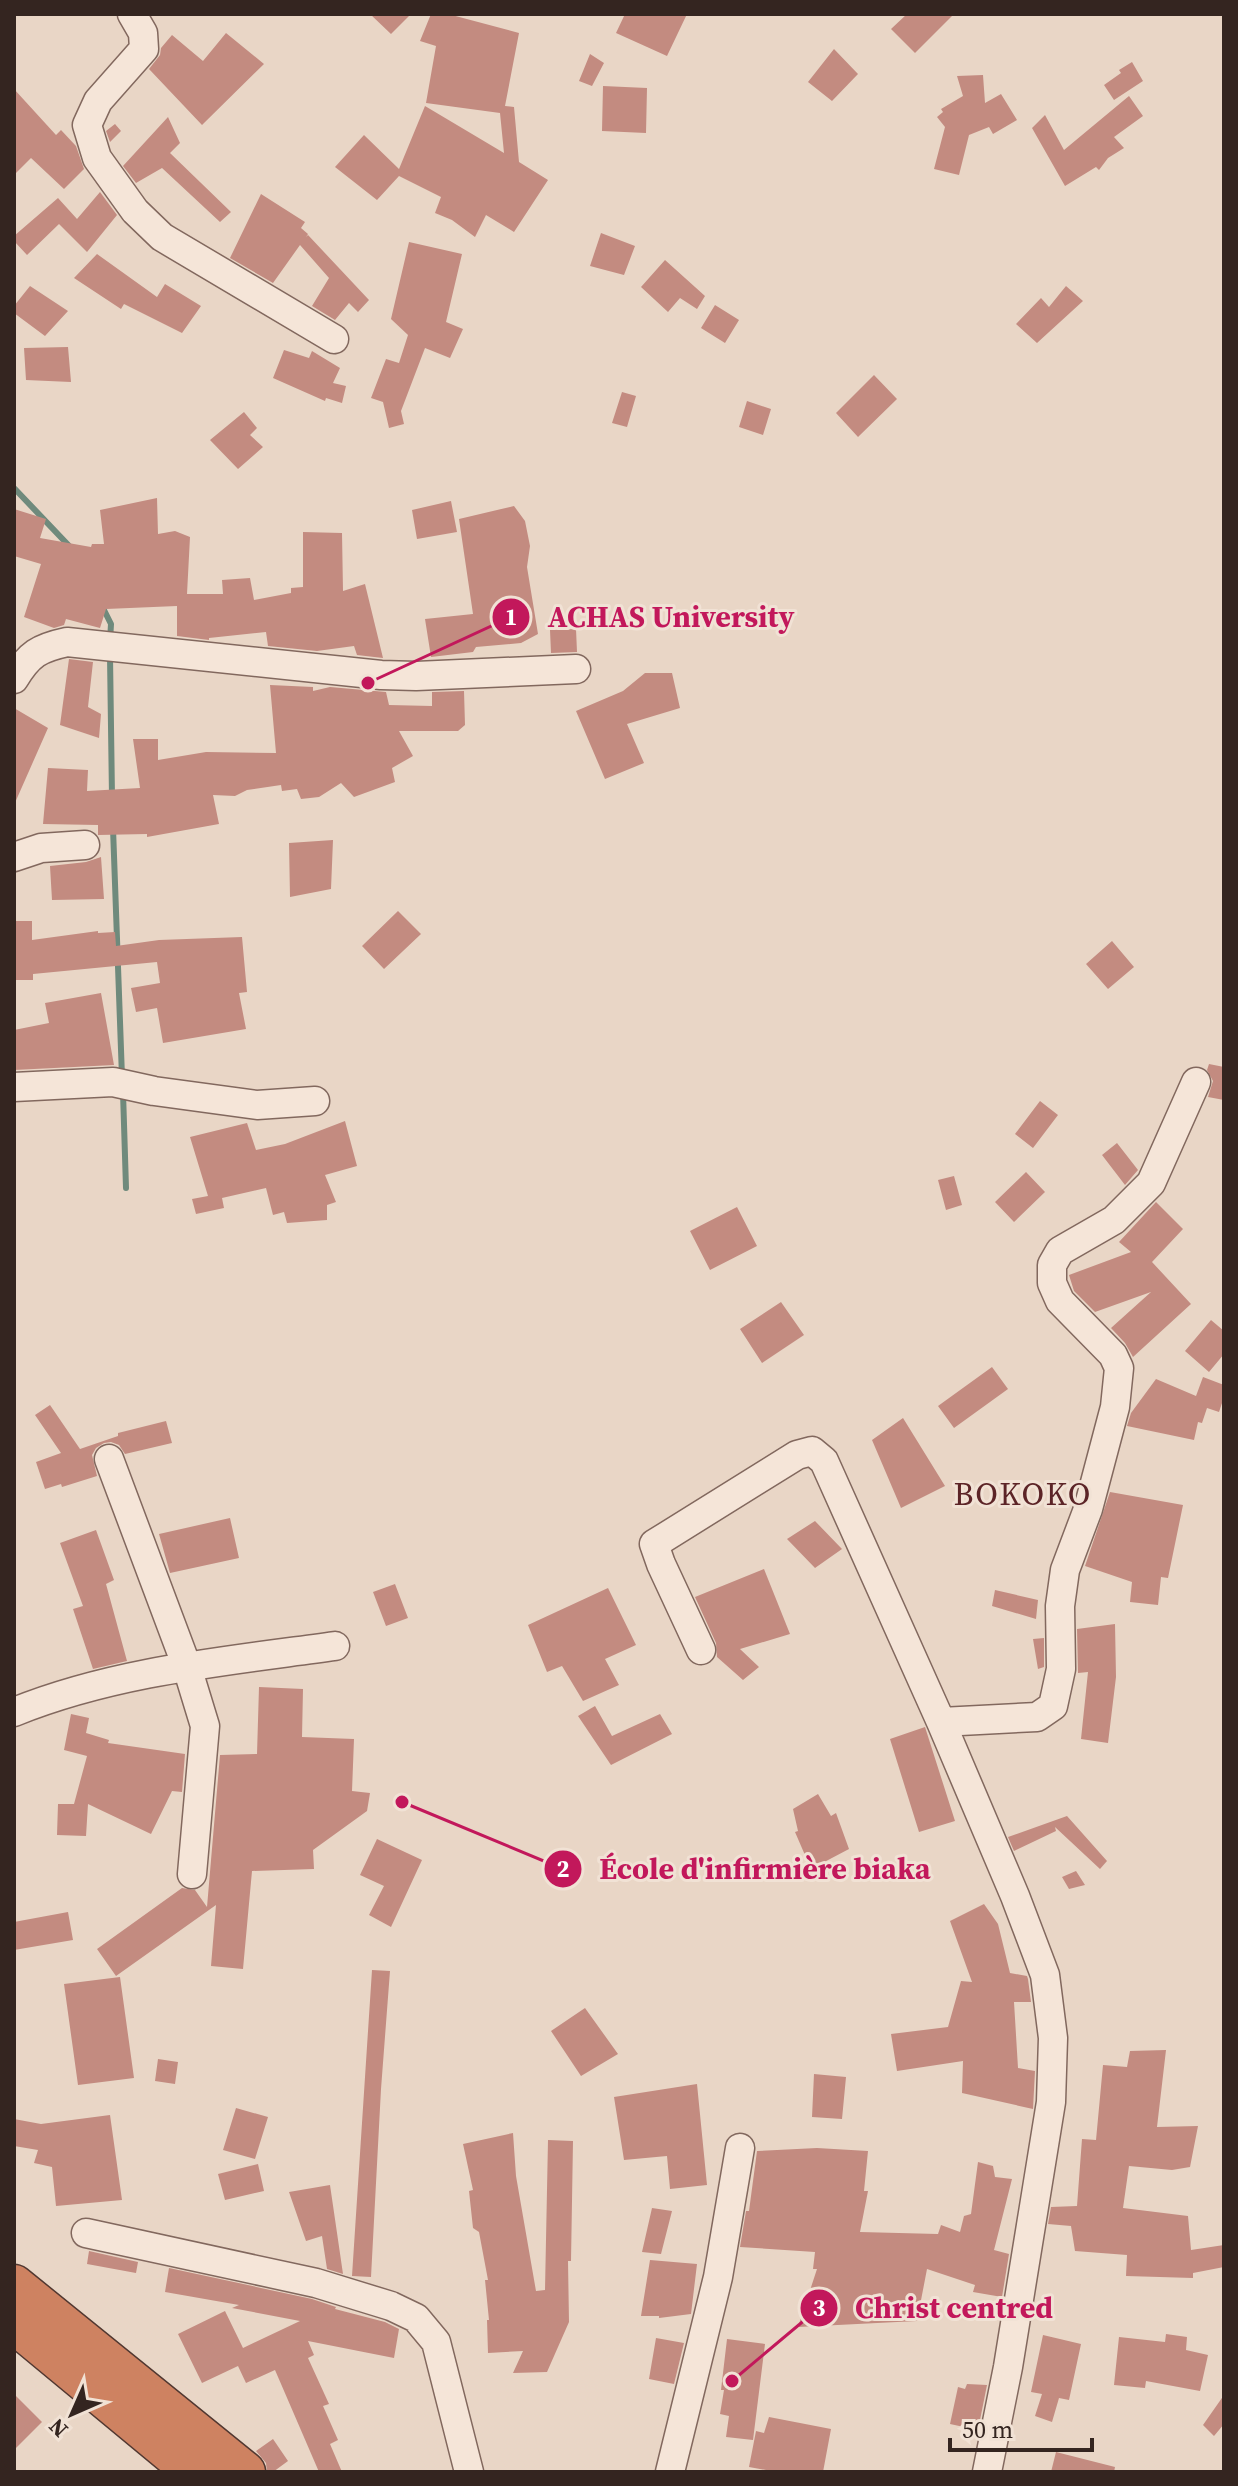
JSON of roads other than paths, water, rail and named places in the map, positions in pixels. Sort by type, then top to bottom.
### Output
[{"type":"highway","points":[[14,2285],[245,2472]]},
{"type":"highway","points":[[14,2323],[194,2472]]},
{"type":"street","points":[[132,14],[143,33],[144,49],[98,101],[87,125],[97,158],[135,211],[162,237],[334,339]]},
{"type":"street","points":[[14,679],[24,662],[44,647],[67,642],[381,675],[576,669]]},
{"type":"street","points":[[14,857],[41,848],[85,845]]},
{"type":"street","points":[[14,1087],[113,1082],[154,1091],[257,1105],[315,1101]]},
{"type":"street","points":[[941,1722],[1037,1717],[1053,1706],[1061,1669],[1060,1606],[1065,1570],[1088,1509],[1111,1422],[1119,1368],[1113,1355],[1060,1301],[1052,1283],[1052,1265],[1060,1251],[1114,1220],[1151,1183],[1196,1082]]},
{"type":"street","points":[[701,1650],[654,1544],[797,1455],[812,1451],[824,1461],[941,1722],[1045,1975],[1053,2038],[1051,2102],[1008,2367],[987,2472]]},
{"type":"street","points":[[109,1459],[187,1667],[205,1726],[192,1874]]},
{"type":"street","points":[[14,1712],[58,1695],[187,1667],[335,1646]]},
{"type":"street","points":[[670,2472],[718,2277],[740,2148]]},
{"type":"street","points":[[86,2233],[316,2283],[391,2306],[416,2318],[436,2342],[469,2472]]},
{"type":"waterway","points":[[14,488],[73,550]]},
{"type":"waterway","points":[[102,606],[111,624],[110,641]]},
{"type":"waterway","points":[[110,656],[112,797]]},
{"type":"waterway","points":[[113,828],[122,1077]]},
{"type":"waterway","points":[[123,1092],[126,1188]]},
{"type":"place","name":"ACHAS University","points":[[368,683]]},
{"type":"place","name":"École d'infirmière biaka","points":[[402,1802]]},
{"type":"place","name":"Christ centred","points":[[732,2381]]},
{"type":"district","name":"BOKOKO","points":[[1023,1494]]}]
